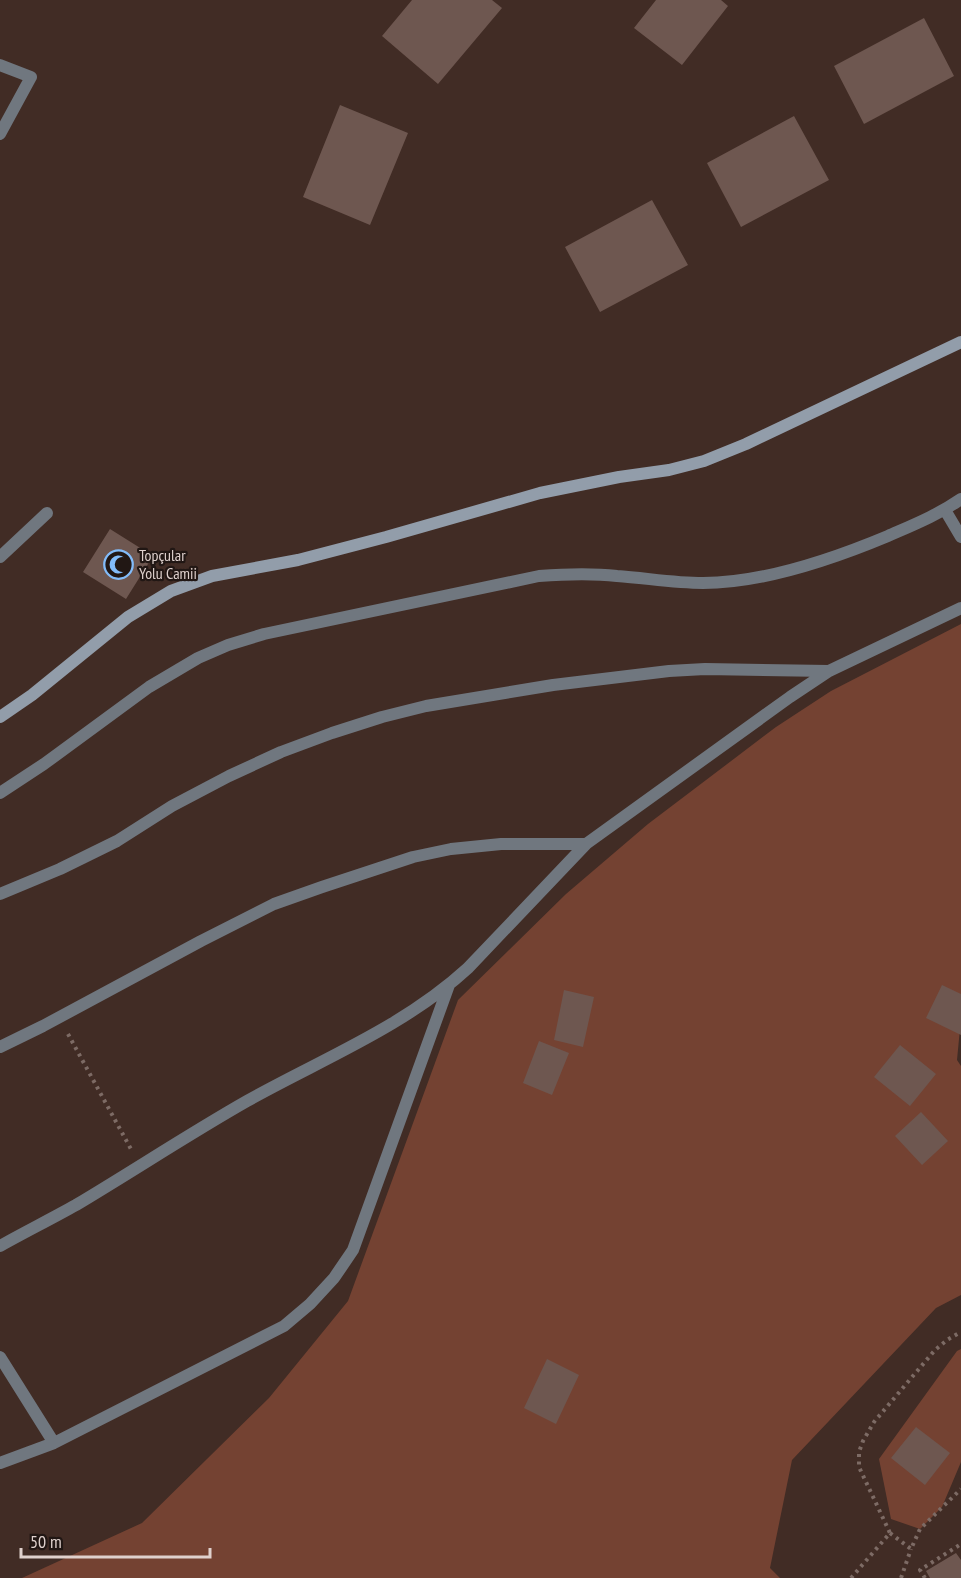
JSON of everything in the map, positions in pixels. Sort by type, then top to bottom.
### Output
[{"type":"main road","points":[[0,717],[32,695],[128,617],[171,591],[212,576],[298,560],[540,493],[619,477],[669,470],[704,461],[746,444],[961,342]]},
{"type":"street","points":[[0,65],[31,77],[0,134]]},
{"type":"street","points":[[0,793],[150,687],[188,663],[228,645],[264,634],[539,576],[615,575],[668,582],[705,583],[760,576],[801,567],[854,550],[945,510],[961,499]]},
{"type":"street","points":[[945,510],[961,537]]},
{"type":"street","points":[[0,557],[47,513]]},
{"type":"street","points":[[0,1246],[74,1206],[247,1101],[392,1024],[422,1005],[449,986],[475,961],[586,844],[829,671],[961,608]]},
{"type":"street","points":[[0,894],[60,869],[117,841],[172,806],[229,776],[301,744],[382,717],[426,706],[553,685],[669,671],[705,669],[829,671]]},
{"type":"street","points":[[0,1047],[201,940],[274,904],[369,871],[413,857],[451,849],[501,844],[586,844]]},
{"type":"street","points":[[0,1463],[54,1443],[284,1326],[310,1304],[334,1278],[353,1250],[449,986]]},
{"type":"street","points":[[0,1357],[54,1443]]},
{"type":"path","points":[[59,1017],[140,1166]]},
{"type":"path","points":[[911,1549],[890,1533],[858,1467],[859,1452],[874,1422],[935,1350],[961,1332]]},
{"type":"path","points":[[902,1578],[920,1529],[961,1490]]},
{"type":"path","points":[[851,1578],[890,1533]]},
{"type":"path","points":[[925,1578],[920,1570],[961,1544]]},
{"type":"shaded area","points":[[961,624],[961,1018],[957,1060],[961,1066],[961,1295],[936,1308],[792,1460],[770,1568],[780,1578],[22,1578],[142,1523],[269,1398],[348,1301],[458,1000],[566,894],[648,824],[776,727],[831,691]]},
{"type":"shaded area","points":[[961,1349],[961,1462],[942,1507],[920,1529],[891,1519],[879,1459],[957,1351]]},
{"type":"building","points":[[412,0],[492,0],[502,8],[438,84],[382,36]]},
{"type":"building","points":[[656,0],[721,0],[728,6],[682,65],[634,28]]},
{"type":"building","points":[[924,18],[954,76],[864,124],[834,66]]},
{"type":"building","points":[[340,105],[408,133],[370,225],[303,197]]},
{"type":"building","points":[[794,116],[829,180],[741,227],[707,163]]},
{"type":"building","points":[[652,200],[688,265],[600,312],[565,247]]},
{"type":"building","name":"Topçular Yolu Camii","points":[[110,529],[153,556],[126,599],[83,572]]},
{"type":"building","points":[[942,985],[961,994],[961,1035],[926,1018]]},
{"type":"building","points":[[564,990],[594,997],[583,1047],[554,1040]]},
{"type":"building","points":[[539,1041],[569,1053],[552,1095],[523,1083]]},
{"type":"building","points":[[900,1045],[936,1074],[910,1106],[874,1077]]},
{"type":"building","points":[[921,1112],[948,1141],[922,1165],[895,1136]]},
{"type":"building","points":[[547,1359],[579,1375],[556,1424],[524,1408]]},
{"type":"building","points":[[916,1427],[950,1453],[925,1485],[891,1458]]},
{"type":"building","points":[[956,1553],[961,1560],[961,1578],[930,1578],[926,1571]]},
{"type":"place","name":"Topçular Yolu Camii","points":[[118,564]]}]
